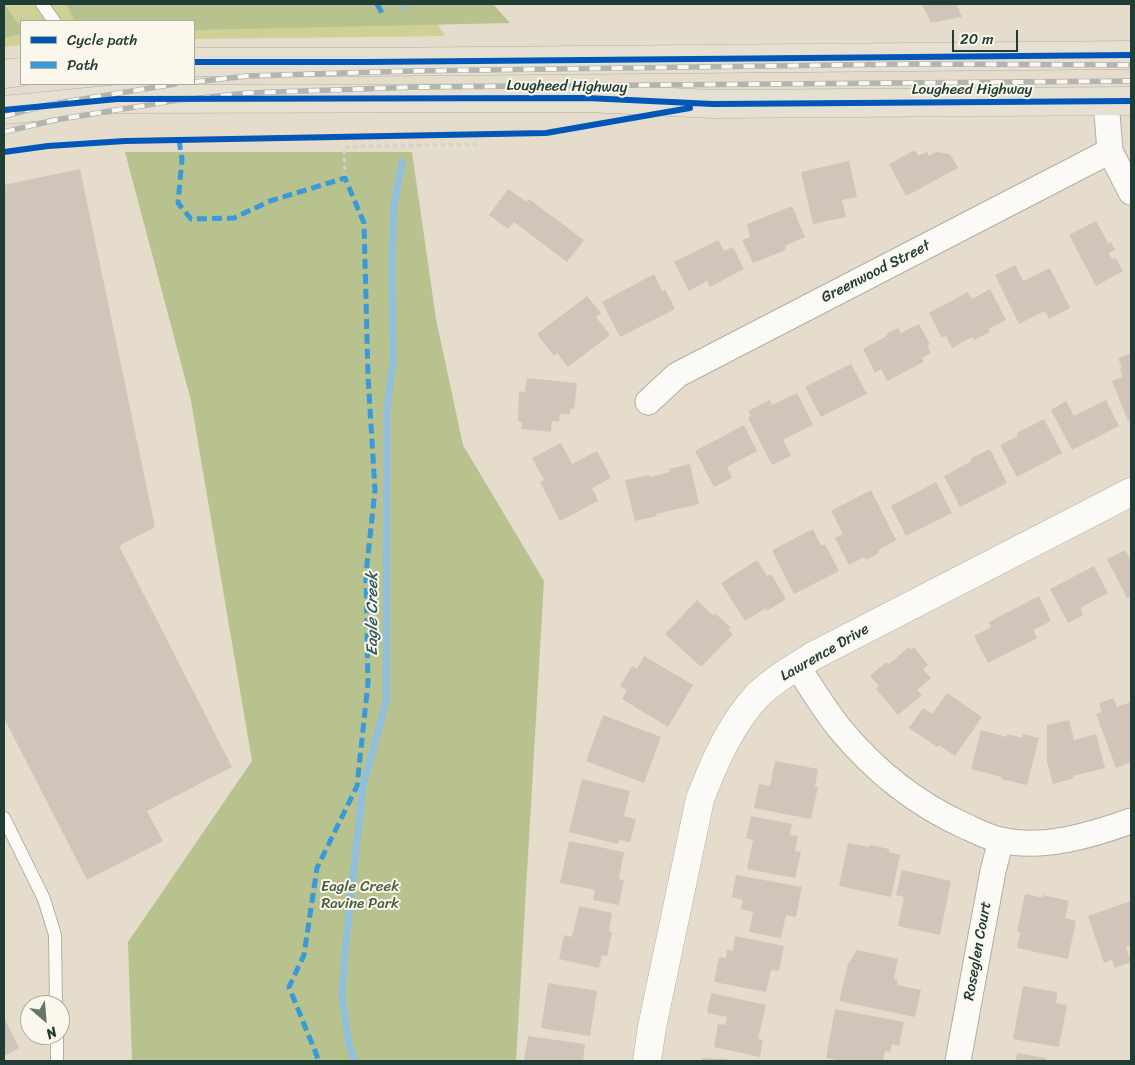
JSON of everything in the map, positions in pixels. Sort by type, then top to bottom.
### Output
[{"type":"main road","name":"Lougheed Highway","points":[[195,62],[1131,54]]},
{"type":"main road","points":[[4,74],[20,72]]},
{"type":"main road","name":"Lougheed Highway","points":[[4,110],[117,99],[587,98],[713,104],[1119,101]]},
{"type":"street","points":[[1119,101],[1110,151],[1131,192]]},
{"type":"street","name":"Greenwood Street","points":[[648,402],[677,375],[1110,151]]},
{"type":"street","name":"Lawrence Drive","points":[[647,1061],[652,1027],[693,828],[703,792],[722,748],[744,712],[758,695],[797,666],[822,651],[1131,492]]},
{"type":"street","points":[[797,666],[839,727],[868,760],[890,779],[933,810],[974,830],[1001,840],[1038,842],[1063,840],[1097,833],[1131,821]]},
{"type":"street","name":"Roseglen Court","points":[[958,1061],[993,871],[1001,840]]},
{"type":"lane","points":[[42,4],[53,20]]},
{"type":"lane","points":[[4,818],[44,899],[55,935],[56,995]]},
{"type":"lane","points":[[57,1045],[57,1061]]},
{"type":"path","points":[[345,178],[344,147],[479,144]]},
{"type":"green space","points":[[4,4],[425,4],[445,36],[195,39],[195,20],[20,20],[20,45],[4,47]]},
{"type":"green space","points":[[4,4],[20,27],[20,34],[4,38]]},
{"type":"green space","points":[[66,4],[493,4],[510,23],[195,30],[195,20],[74,20]]},
{"type":"green space","name":"Eagle Creek Ravine Park","points":[[125,152],[412,152],[436,319],[463,445],[544,581],[516,1061],[132,1061],[128,942],[252,761],[191,401]]},
{"type":"building","points":[[922,4],[956,4],[962,17],[931,23]]},
{"type":"building","points":[[915,150],[918,156],[927,152],[929,156],[936,152],[950,154],[958,168],[906,196],[889,164]]},
{"type":"building","points":[[849,161],[857,197],[842,200],[846,217],[813,224],[801,172]]},
{"type":"building","points":[[80,169],[155,527],[119,546],[232,767],[147,811],[163,841],[87,880],[4,718],[4,185]]},
{"type":"building","points":[[508,189],[527,202],[529,199],[584,240],[567,262],[514,222],[508,229],[489,215]]},
{"type":"building","points":[[792,206],[805,237],[785,246],[786,250],[753,263],[742,240],[750,237],[747,224]]},
{"type":"building","points":[[1096,221],[1108,243],[1111,242],[1115,250],[1109,253],[1112,259],[1116,258],[1123,271],[1096,286],[1069,235]]},
{"type":"building","points":[[718,240],[724,251],[733,247],[744,269],[710,287],[707,281],[689,291],[674,262]]},
{"type":"building","points":[[1015,265],[1023,281],[1050,268],[1070,308],[1049,319],[1045,311],[1019,324],[995,275]]},
{"type":"building","points":[[654,274],[662,291],[665,289],[675,309],[620,337],[602,302]]},
{"type":"building","points":[[990,289],[1006,320],[988,329],[990,332],[974,340],[972,337],[952,348],[946,336],[942,338],[929,313],[968,292],[972,299]]},
{"type":"building","points":[[587,296],[601,313],[596,317],[610,335],[568,367],[557,353],[554,356],[537,334]]},
{"type":"building","points":[[919,324],[930,344],[927,345],[931,353],[922,358],[924,362],[887,381],[881,369],[875,373],[863,349],[898,328],[901,333]]},
{"type":"building","points":[[1131,353],[1131,420],[1128,421],[1112,381],[1123,377],[1118,358]]},
{"type":"building","points":[[851,364],[867,394],[821,417],[805,387]]},
{"type":"building","points":[[527,378],[577,383],[574,409],[570,409],[570,415],[560,414],[559,422],[552,421],[551,432],[521,429],[522,422],[518,421],[519,391],[525,392]]},
{"type":"building","points":[[797,393],[813,425],[783,440],[791,456],[772,465],[748,418],[751,416],[748,411],[770,400],[772,405]]},
{"type":"building","points":[[1106,400],[1119,426],[1072,450],[1051,410],[1066,401],[1074,416]]},
{"type":"building","points":[[1044,419],[1062,453],[1017,477],[1000,445],[1018,436],[1017,433]]},
{"type":"building","points":[[744,425],[757,451],[727,467],[732,478],[714,487],[695,451]]},
{"type":"building","points":[[561,443],[572,464],[597,451],[611,478],[592,488],[598,501],[560,521],[540,482],[544,480],[532,458]]},
{"type":"building","points":[[990,449],[1007,483],[960,507],[944,476],[972,461],[971,458]]},
{"type":"building","points":[[690,464],[699,504],[635,521],[625,480],[650,475],[650,477],[670,472],[669,469]]},
{"type":"building","points":[[936,482],[952,513],[906,536],[891,506]]},
{"type":"building","points":[[871,490],[896,540],[878,550],[879,553],[866,560],[864,557],[849,565],[835,538],[843,534],[831,511]]},
{"type":"building","points":[[813,529],[821,546],[825,544],[839,571],[794,594],[772,550]]},
{"type":"building","points":[[1125,550],[1131,558],[1131,596],[1127,598],[1107,559]]},
{"type":"building","points":[[757,560],[767,576],[771,574],[786,599],[767,611],[766,608],[745,621],[721,583]]},
{"type":"building","points":[[1094,566],[1108,593],[1080,608],[1083,615],[1068,623],[1050,589]]},
{"type":"building","points":[[1039,596],[1051,621],[1033,630],[1037,638],[988,663],[974,636],[991,627],[989,622]]},
{"type":"building","points":[[697,600],[714,616],[716,614],[731,628],[728,630],[733,634],[701,667],[665,634]]},
{"type":"building","points":[[909,647],[911,650],[914,647],[928,665],[923,669],[931,678],[917,690],[922,695],[898,715],[876,689],[879,686],[870,676],[886,662],[889,664]]},
{"type":"building","points":[[644,656],[693,685],[668,727],[622,699],[627,690],[620,686],[632,666],[637,669]]},
{"type":"building","points":[[947,693],[982,717],[955,756],[939,745],[937,747],[909,728],[923,708],[932,714]]},
{"type":"building","points":[[1113,698],[1117,707],[1131,702],[1131,762],[1116,768],[1096,714],[1102,712],[1099,703]]},
{"type":"building","points":[[603,715],[661,737],[644,783],[586,761]]},
{"type":"building","points":[[1069,720],[1074,740],[1096,734],[1105,768],[1073,776],[1074,778],[1053,784],[1047,762],[1047,725]]},
{"type":"building","points":[[981,730],[1007,737],[1007,734],[1022,738],[1023,734],[1039,738],[1027,785],[971,769]]},
{"type":"building","points":[[775,761],[818,769],[815,787],[818,787],[811,819],[754,808],[759,784],[770,786]]},
{"type":"building","points":[[582,779],[630,791],[624,816],[636,819],[630,842],[619,840],[618,844],[569,832]]},
{"type":"building","points":[[751,816],[792,824],[790,835],[798,836],[795,851],[801,852],[795,878],[747,869],[753,840],[746,838]]},
{"type":"building","points":[[569,841],[624,852],[619,879],[624,880],[619,905],[593,900],[595,890],[560,883]]},
{"type":"building","points":[[848,843],[889,849],[889,852],[900,855],[891,897],[839,886]]},
{"type":"building","points":[[902,870],[951,881],[940,935],[898,926],[904,897],[896,895]]},
{"type":"building","points":[[736,875],[802,887],[796,917],[786,915],[781,938],[749,932],[753,912],[741,909],[743,900],[732,897]]},
{"type":"building","points":[[1025,894],[1043,898],[1043,895],[1069,901],[1065,918],[1076,921],[1068,959],[1017,948],[1020,932],[1017,931]]},
{"type":"building","points":[[1131,901],[1131,945],[1126,947],[1131,962],[1115,968],[1112,960],[1104,963],[1088,916]]},
{"type":"building","points":[[579,906],[612,913],[609,931],[612,932],[607,956],[602,955],[599,968],[559,959],[564,935],[572,937]]},
{"type":"building","points":[[735,936],[784,946],[779,971],[771,970],[766,992],[714,982],[719,957],[726,958],[727,950],[733,951]]},
{"type":"building","points":[[857,950],[898,959],[894,979],[898,980],[897,985],[921,990],[915,1017],[839,1001],[848,964]]},
{"type":"building","points":[[548,983],[597,991],[590,1036],[541,1028]]},
{"type":"building","points":[[1023,986],[1057,992],[1056,1003],[1067,1005],[1059,1047],[1013,1039]]},
{"type":"building","points":[[711,993],[766,1005],[758,1039],[763,1040],[760,1057],[714,1047],[718,1024],[725,1025],[727,1017],[707,1013]]},
{"type":"building","points":[[835,1009],[904,1022],[899,1046],[892,1044],[890,1052],[885,1051],[883,1061],[845,1061],[826,1058]]},
{"type":"building","points":[[4,1017],[19,1048],[4,1056]]},
{"type":"building","points":[[528,1036],[585,1044],[583,1061],[524,1061]]},
{"type":"building","points":[[1017,1053],[1046,1058],[1046,1061],[1016,1061]]},
{"type":"building","points":[[702,1058],[727,1059],[727,1061],[702,1061]]},
{"type":"waterway","name":"Eagle Creek","points":[[355,1061],[349,1045],[342,996],[345,950],[363,786],[386,702],[387,409],[393,361],[392,257],[394,205],[402,162]]},
{"type":"railway","points":[[195,82],[247,76],[412,71],[907,64],[1131,65]]},
{"type":"railway","points":[[4,132],[55,120],[172,101],[247,93],[417,87],[1131,81]]},
{"type":"railway","points":[[4,116],[52,104],[169,85]]},
{"type":"marked path","points":[[377,4],[382,13]]},
{"type":"marked path","points":[[179,140],[182,159],[178,203],[191,219],[234,218],[270,201],[345,178],[364,223],[368,376],[375,490],[366,574],[368,683],[357,786],[317,868],[304,955],[289,987],[319,1061]]},
{"type":"cycle path","points":[[195,62],[1131,55]]},
{"type":"cycle path","points":[[4,110],[117,99],[587,98],[713,104],[1131,101]]},
{"type":"cycle path","points":[[4,152],[48,146],[125,141],[546,133],[690,108]]}]
